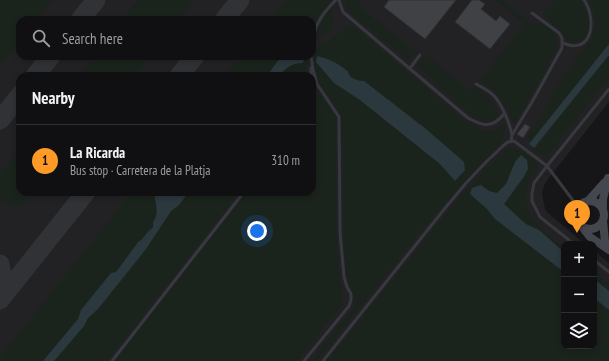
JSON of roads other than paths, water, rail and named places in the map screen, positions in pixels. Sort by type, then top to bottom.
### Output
[{"type":"street","points":[[609,177],[588,201],[581,204],[576,211],[578,223],[590,237],[609,249]]},
{"type":"street","points":[[609,177],[604,195],[603,209],[605,242],[609,249]]},
{"type":"street","points":[[588,201],[597,203],[603,209]]},
{"type":"street","points":[[583,228],[590,230],[594,229],[599,226],[603,220]]},
{"type":"lane","points":[[316,29],[320,18],[338,0],[343,12],[468,118],[479,124],[487,125],[494,124],[504,114]]},
{"type":"lane","points":[[563,43],[571,46],[586,42],[591,30],[592,20],[584,0]]},
{"type":"lane","points":[[323,361],[458,193],[486,162],[503,146],[511,141],[512,135],[536,96],[562,48],[563,43],[559,33],[532,13]]},
{"type":"lane","points":[[410,68],[420,55]]},
{"type":"lane","points":[[311,60],[311,72]]},
{"type":"lane","points":[[312,60],[314,72]]},
{"type":"lane","points":[[304,361],[349,306],[351,300],[344,277],[341,252],[339,117],[316,84]]},
{"type":"lane","points":[[476,84],[489,91],[495,97],[504,114],[512,135]]},
{"type":"lane","points":[[570,241],[540,217],[532,201],[534,183],[609,89]]},
{"type":"lane","points":[[511,141],[547,166],[578,207]]},
{"type":"lane","points":[[112,361],[241,196]]},
{"type":"lane","points":[[597,262],[609,272]]},
{"type":"waterway","points":[[141,242],[151,230]]},
{"type":"place","name":"La Ricarda","points":[[577,233]]}]
